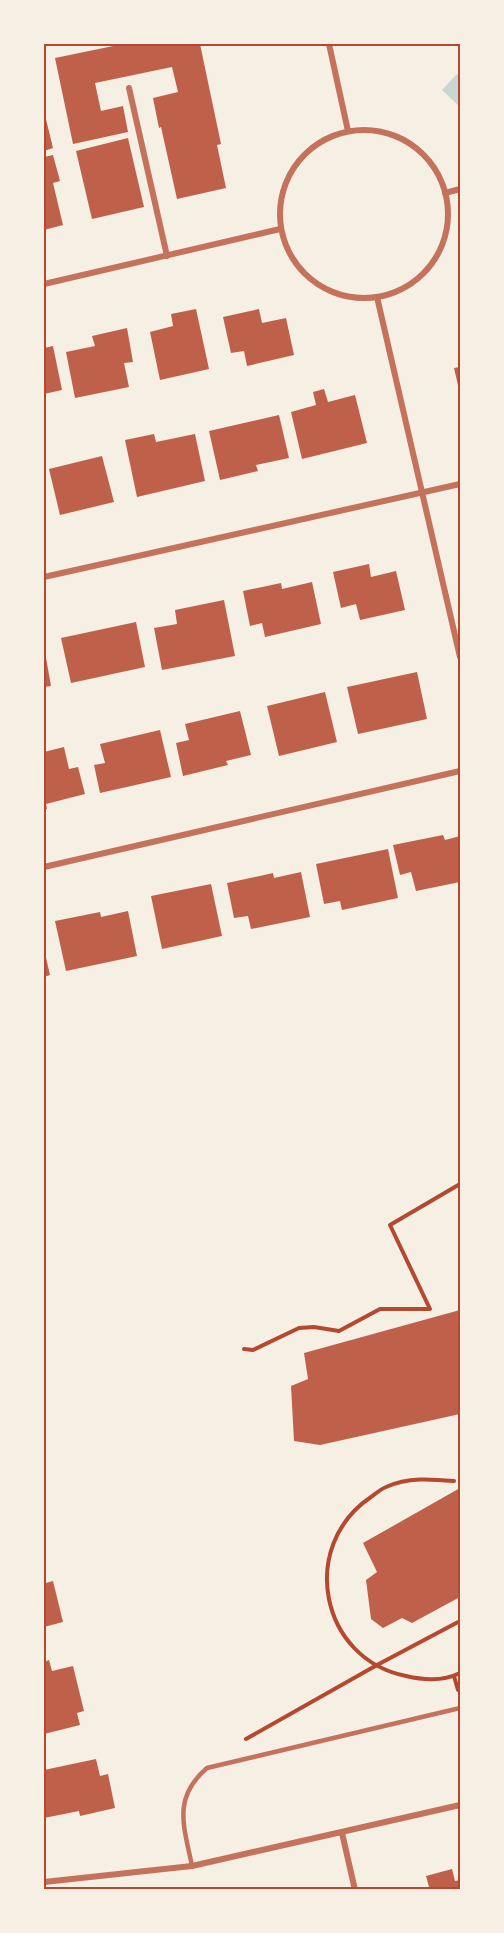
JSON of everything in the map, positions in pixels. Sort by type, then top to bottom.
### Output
[{"type":"street","points":[[329,44],[348,131]]},
{"type":"street","points":[[129,88],[167,255]]},
{"type":"street","points":[[348,131],[380,131],[409,143],[432,165],[445,193],[448,221],[441,248],[426,271],[404,289],[377,297],[345,297],[315,283],[292,260],[280,229],[281,196],[294,166],[317,143],[348,131]]},
{"type":"street","points":[[445,193],[460,189]]},
{"type":"street","points":[[44,284],[280,229]]},
{"type":"street","points":[[377,297],[460,657]]},
{"type":"street","points":[[44,577],[460,484]]},
{"type":"street","points":[[44,867],[460,771]]},
{"type":"street","points":[[44,1882],[192,1866],[460,1805]]},
{"type":"street","points":[[342,1833],[355,1890]]},
{"type":"lane","points":[[192,1866],[182,1816],[185,1797],[194,1779],[207,1768],[460,1708]]},
{"type":"path","points":[[244,1349],[253,1350],[299,1328],[339,1330],[380,1309],[430,1309],[390,1225],[460,1184]]},
{"type":"path","points":[[454,1482],[419,1478],[386,1487],[357,1506],[336,1534],[327,1567],[328,1601],[342,1633],[363,1657],[376,1665],[391,1673],[422,1679],[454,1676],[460,1673]]},
{"type":"path","points":[[246,1739],[376,1665],[460,1621]]},
{"type":"path","points":[[454,1676],[458,1690]]},
{"type":"shaded area","points":[[457,74],[460,77],[460,107],[442,90]]},
{"type":"building","points":[[123,44],[200,44],[221,144],[217,145],[226,188],[177,199],[153,98],[178,92],[172,67],[95,83],[101,111],[123,106],[128,132],[73,144],[55,58]]},
{"type":"building","points":[[44,111],[53,148],[44,151]]},
{"type":"building","points":[[128,138],[144,207],[92,219],[76,151]]},
{"type":"building","points":[[53,155],[60,181],[53,183],[63,225],[44,230],[44,157]]},
{"type":"building","points":[[196,309],[209,369],[160,380],[150,332],[173,326],[171,314]]},
{"type":"building","points":[[259,309],[262,323],[286,318],[294,355],[247,366],[244,351],[231,353],[223,317]]},
{"type":"building","points":[[127,328],[133,362],[124,363],[129,387],[75,398],[66,352],[95,346],[92,336]]},
{"type":"building","points":[[53,346],[62,390],[44,394],[44,348]]},
{"type":"building","points":[[460,367],[460,394],[454,368]]},
{"type":"building","points":[[324,389],[328,402],[355,395],[367,443],[302,459],[291,412],[316,405],[313,392]]},
{"type":"building","points":[[279,415],[289,458],[256,465],[258,471],[220,480],[209,431]]},
{"type":"building","points":[[154,434],[156,442],[195,434],[205,481],[137,497],[125,440]]},
{"type":"building","points":[[102,456],[114,502],[60,515],[49,469]]},
{"type":"building","points":[[369,564],[371,577],[396,571],[405,610],[360,620],[356,604],[341,608],[333,572]]},
{"type":"building","points":[[312,582],[321,624],[265,637],[262,623],[250,626],[243,591],[281,583],[282,589]]},
{"type":"building","points":[[224,600],[235,656],[162,670],[154,628],[177,624],[175,610]]},
{"type":"building","points":[[136,622],[145,667],[71,683],[61,638]]},
{"type":"building","points":[[44,653],[51,686],[44,687]]},
{"type":"building","points":[[417,672],[427,719],[358,734],[347,687]]},
{"type":"building","points":[[325,692],[337,742],[279,756],[267,706]]},
{"type":"building","points":[[240,711],[251,755],[226,761],[228,765],[183,776],[176,743],[189,740],[185,724]]},
{"type":"building","points":[[160,730],[171,777],[100,793],[94,765],[105,763],[100,744]]},
{"type":"building","points":[[64,747],[69,769],[78,767],[85,794],[46,804],[47,809],[44,810],[44,752]]},
{"type":"building","points":[[443,835],[445,840],[460,836],[460,882],[416,891],[411,872],[400,875],[393,845]]},
{"type":"building","points":[[388,849],[398,898],[342,910],[340,901],[324,904],[316,864]]},
{"type":"building","points":[[301,872],[310,917],[251,929],[248,916],[234,918],[227,883],[273,873],[274,878]]},
{"type":"building","points":[[211,884],[222,936],[162,949],[151,896]]},
{"type":"building","points":[[128,911],[137,956],[66,971],[55,921],[100,912],[101,917]]},
{"type":"building","points":[[44,949],[50,975],[44,977]]},
{"type":"building","points":[[460,1310],[460,1414],[320,1445],[294,1441],[291,1386],[308,1379],[304,1353]]},
{"type":"building","points":[[460,1488],[460,1597],[412,1623],[402,1618],[383,1628],[371,1619],[366,1580],[377,1572],[363,1543]]},
{"type":"building","points":[[44,1575],[46,1583],[53,1581],[63,1622],[44,1627]]},
{"type":"building","points":[[49,1660],[52,1671],[73,1666],[84,1711],[77,1713],[80,1725],[44,1734],[44,1662]]},
{"type":"building","points":[[96,1759],[100,1776],[108,1774],[115,1808],[80,1816],[79,1811],[44,1818],[44,1770]]},
{"type":"building","points":[[452,1869],[455,1881],[460,1880],[460,1890],[422,1890],[429,1887],[426,1876]]}]
